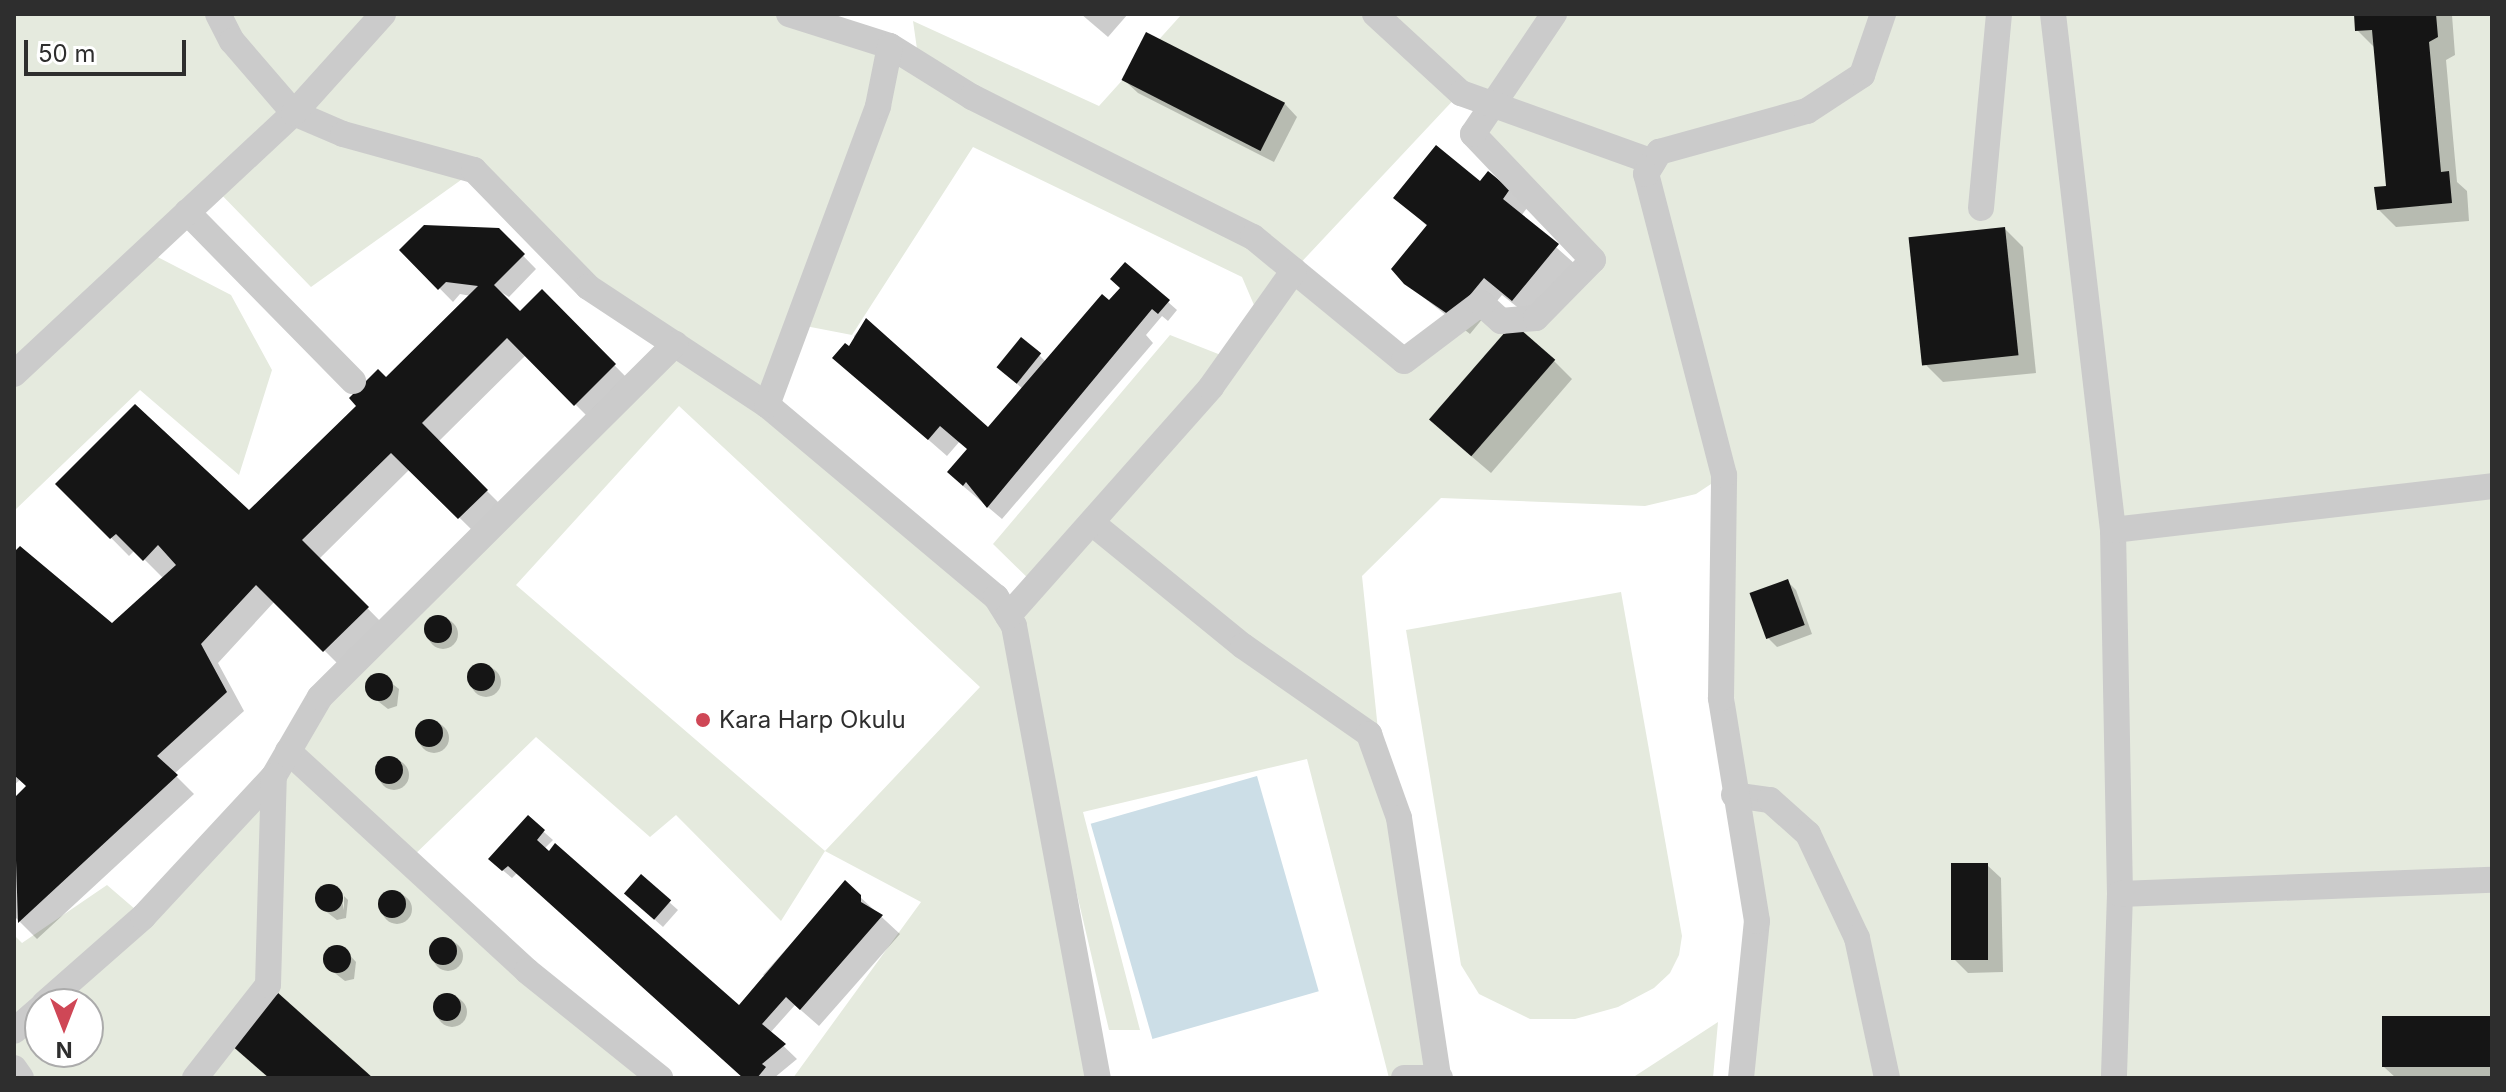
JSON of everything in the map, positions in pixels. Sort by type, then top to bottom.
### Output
[{"type":"lane","points":[[218,14],[232,41],[294,113],[343,134],[474,170],[588,287],[767,405],[996,597],[1014,626],[1098,1078]]},
{"type":"lane","points":[[14,374],[294,113],[383,14]]},
{"type":"lane","points":[[789,14],[890,46],[972,97],[1253,237],[1404,361],[1481,303],[1501,321],[1536,318],[1593,260],[1473,134],[1554,14]]},
{"type":"lane","points":[[1375,14],[1461,93],[1653,162]]},
{"type":"lane","points":[[1741,1078],[1757,921],[1734,795],[1718,631],[1724,475],[1664,255],[1646,174],[1659,152],[1807,111],[1862,75],[1883,14]]},
{"type":"lane","points":[[1981,208],[1999,14]]},
{"type":"lane","points":[[2053,14],[2113,530],[2120,894],[2114,1078]]},
{"type":"lane","points":[[767,405],[878,106],[890,46]]},
{"type":"lane","points":[[187,212],[353,381]]},
{"type":"lane","points":[[1008,616],[1211,387],[1294,270]]},
{"type":"lane","points":[[62,988],[143,917],[274,776],[320,697],[675,344]]},
{"type":"lane","points":[[2113,530],[2492,486]]},
{"type":"lane","points":[[1092,523],[1243,646],[1369,734],[1399,818],[1439,1076],[1404,1078]]},
{"type":"lane","points":[[288,751],[527,971],[660,1078]]},
{"type":"lane","points":[[195,1078],[268,985],[274,776]]},
{"type":"lane","points":[[1734,795],[1770,800],[1808,834],[1857,938],[1887,1078]]},
{"type":"lane","points":[[2120,894],[2492,880]]},
{"type":"lane","points":[[14,1068],[21,1078]]},
{"type":"shaded area","points":[[14,14],[842,14],[824,24],[919,63],[913,21],[1099,106],[1182,14],[2492,14],[2492,1078],[1741,1078],[1748,976],[1723,476],[1696,494],[1645,506],[1441,498],[1362,576],[1378,730],[1369,734],[1440,1078],[1389,1078],[1307,759],[1083,812],[1140,1030],[1109,1030],[1014,627],[1098,1078],[793,1078],[921,902],[825,851],[781,921],[676,815],[650,837],[536,737],[408,861],[660,1078],[14,1078],[14,935],[22,943],[107,885],[143,916],[274,776],[320,697],[675,344],[588,287],[475,170],[311,287],[214,187],[146,251],[231,295],[272,370],[239,475],[140,390],[14,511]],"holes":[[[1460,93],[1491,104],[1473,134],[1593,260],[1536,318],[1481,303],[1404,360],[1294,270]],[[973,147],[1242,277],[1260,319],[1231,359],[1170,335],[993,544],[1035,585],[1008,616],[767,405],[795,324],[852,335]],[[679,406],[980,687],[825,851],[516,585]]]},
{"type":"shaded area","points":[[1621,592],[1682,936],[1679,955],[1670,973],[1654,988],[1618,1007],[1575,1019],[1530,1019],[1479,994],[1461,965],[1406,630]]},
{"type":"shaded area","points":[[1257,776],[1319,991],[1152,1039],[1091,824]]},
{"type":"shaded area","points":[[1718,1022],[1713,1078],[1632,1078]]},
{"type":"building","points":[[2354,14],[2436,14],[2438,37],[2429,42],[2441,172],[2449,171],[2452,203],[2377,210],[2374,187],[2386,186],[2372,30],[2355,31]]},
{"type":"building","points":[[1146,32],[1285,103],[1260,151],[1121,80]]},
{"type":"building","points":[[1436,145],[1480,181],[1488,171],[1510,189],[1503,199],[1559,244],[1512,301],[1484,278],[1452,317],[1404,284],[1391,269],[1427,225],[1393,198]]},
{"type":"building","points":[[424,225],[499,228],[525,254],[494,285],[520,311],[542,289],[616,364],[574,406],[507,338],[422,423],[488,490],[458,519],[391,453],[302,540],[369,607],[323,652],[256,585],[201,644],[227,692],[157,756],[178,775],[18,923],[14,798],[26,786],[14,775],[14,552],[20,546],[112,623],[176,565],[158,545],[143,561],[116,534],[110,539],[55,484],[135,404],[249,510],[356,406],[349,398],[378,369],[386,377],[478,286],[446,282],[438,290],[399,250]]},
{"type":"building","points":[[2005,227],[2018,355],[1922,365],[1909,237]]},
{"type":"building","points":[[1125,262],[1170,300],[1158,314],[1152,309],[987,508],[966,482],[963,486],[947,472],[967,449],[940,426],[928,440],[832,358],[845,343],[849,346],[866,318],[988,427],[1102,294],[1109,300],[1120,288],[1110,279]]},
{"type":"building","points":[[1513,323],[1555,360],[1471,456],[1429,420]]},
{"type":"building","points":[[1021,337],[1041,353],[1017,384],[996,367]]},
{"type":"building","points":[[1788,579],[1805,625],[1766,639],[1749,593]]},
{"type":"building","points":[[438,615],[448,619],[452,629],[448,639],[438,643],[428,639],[424,629],[428,619]]},
{"type":"building","points":[[481,663],[491,667],[495,677],[491,687],[481,691],[471,687],[467,677],[471,667]]},
{"type":"building","points":[[379,673],[389,677],[393,687],[389,697],[379,701],[369,697],[365,687],[369,677]]},
{"type":"building","points":[[429,719],[439,723],[443,733],[439,743],[429,747],[419,743],[415,733],[419,723]]},
{"type":"building","points":[[389,756],[399,760],[403,770],[399,780],[389,784],[379,780],[375,770],[379,760]]},
{"type":"building","points":[[528,815],[545,830],[537,840],[549,851],[555,843],[739,1005],[845,880],[861,895],[861,902],[883,915],[800,1010],[786,997],[762,1024],[786,1044],[762,1064],[766,1067],[757,1078],[743,1078],[508,866],[502,871],[488,859]]},
{"type":"building","points":[[1951,863],[1988,863],[1988,960],[1951,960]]},
{"type":"building","points":[[641,874],[671,900],[654,920],[624,894]]},
{"type":"building","points":[[329,884],[339,888],[343,898],[339,908],[329,912],[319,908],[315,898],[319,888]]},
{"type":"building","points":[[392,890],[402,894],[406,904],[402,914],[392,918],[382,914],[378,904],[382,894]]},
{"type":"building","points":[[443,937],[453,941],[457,951],[453,961],[443,965],[433,961],[429,951],[433,941]]},
{"type":"building","points":[[337,945],[347,949],[351,959],[347,969],[337,973],[327,969],[323,959],[327,949]]},
{"type":"building","points":[[277,992],[373,1078],[269,1078],[230,1044]]},
{"type":"building","points":[[447,993],[457,997],[461,1007],[457,1017],[447,1021],[437,1017],[433,1007],[437,997]]},
{"type":"building","points":[[2382,1016],[2492,1016],[2492,1067],[2382,1067]]},
{"type":"place","name":"Kara Harp Okulu","points":[[703,720]]}]
